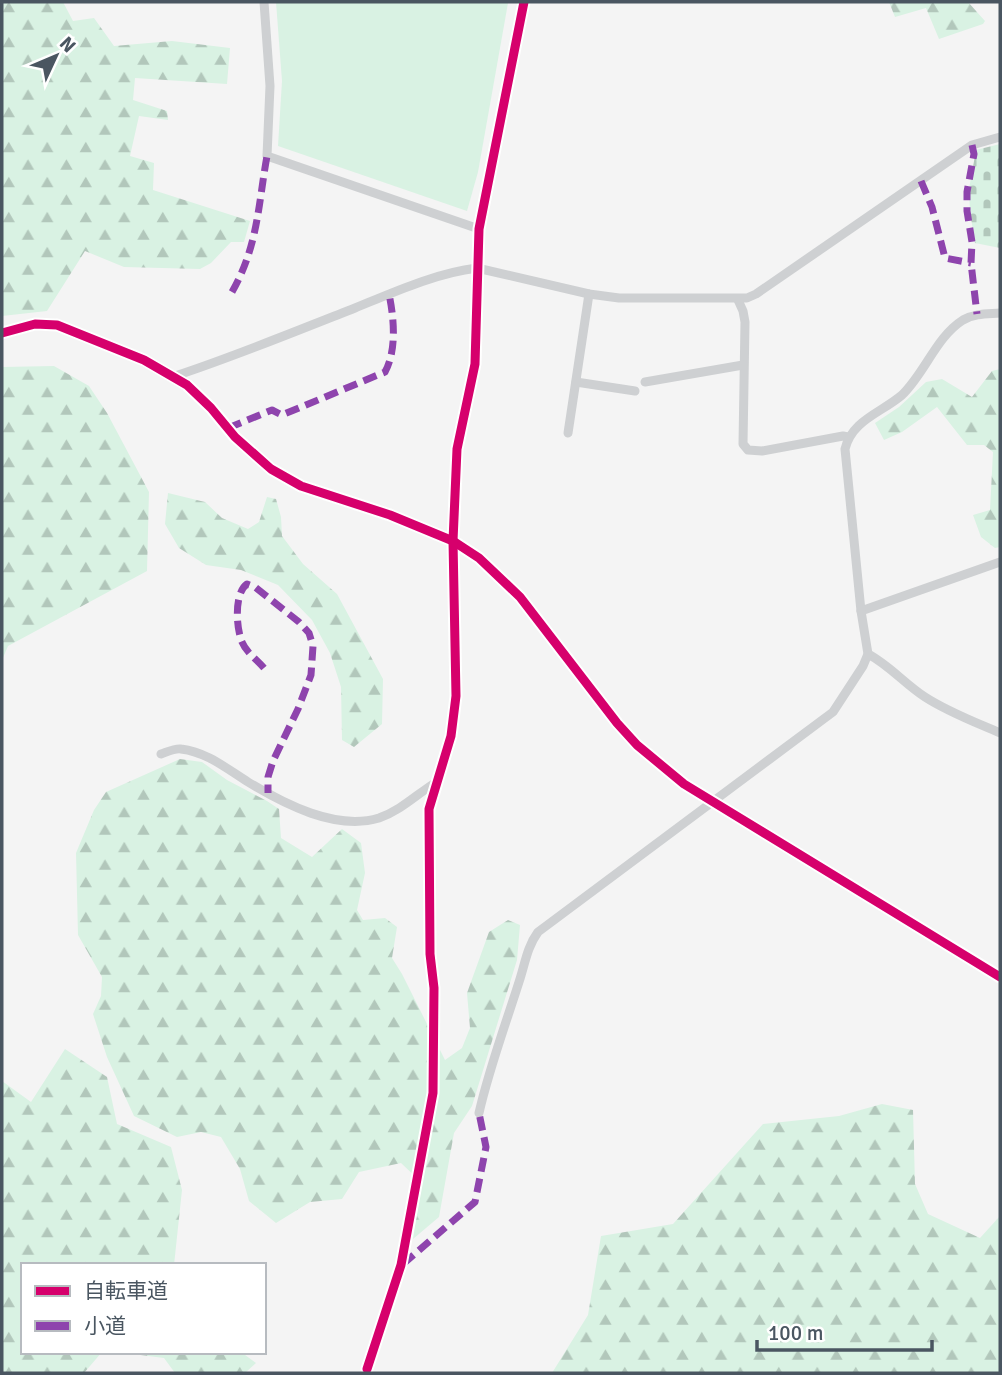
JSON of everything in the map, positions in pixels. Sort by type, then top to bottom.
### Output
[{"type":"street","points":[[264,2],[270,86],[267,156],[479,229]]},
{"type":"street","points":[[367,1369],[401,1265],[433,1093],[434,988],[429,940],[429,809],[451,736],[456,696],[453,541],[457,449],[475,364],[479,229],[524,2]]},
{"type":"street","points":[[175,376],[249,350],[389,294],[462,270],[477,268],[589,294],[619,298],[738,300],[756,295],[972,145],[1000,137]]},
{"type":"street","points":[[568,433],[589,294]]},
{"type":"street","points":[[738,300],[745,322],[743,444],[748,450],[762,451],[848,437]]},
{"type":"street","points":[[479,1113],[529,944],[538,932],[833,712],[863,666],[868,654],[861,611],[845,449],[848,437],[861,423],[906,391],[954,326],[975,314],[1000,313]]},
{"type":"street","points":[[2,333],[35,324],[57,325],[144,360],[175,376],[211,408],[247,449],[271,469],[301,486],[390,515],[453,541],[479,558],[520,597],[593,693],[637,745],[662,768],[1000,977]]},
{"type":"street","points":[[645,382],[743,365]]},
{"type":"street","points":[[576,382],[635,391]]},
{"type":"street","points":[[861,611],[1000,562]]},
{"type":"street","points":[[868,654],[888,666],[932,701],[1000,733]]},
{"type":"street","points":[[161,754],[178,748],[210,757],[293,806],[333,819],[355,822],[393,813],[438,781]]},
{"type":"green space","points":[[2,2],[63,2],[73,21],[94,18],[114,46],[172,41],[230,48],[227,84],[135,78],[133,100],[167,111],[168,120],[139,116],[130,156],[154,163],[153,190],[250,221],[244,242],[231,242],[211,263],[200,269],[124,267],[85,251],[47,311],[2,316]]},
{"type":"green space","points":[[276,2],[508,3],[478,172],[467,211],[278,146],[282,81]]},
{"type":"green space","points":[[889,2],[968,2],[985,21],[939,39],[926,8],[895,17]]},
{"type":"green space","points":[[1000,144],[1000,248],[975,243],[969,189],[976,150]]},
{"type":"green space","points":[[54,366],[89,386],[107,413],[149,492],[147,571],[8,646],[2,660],[2,367]]},
{"type":"green space","points":[[1000,369],[1000,547],[995,548],[981,537],[973,515],[990,510],[993,452],[984,445],[967,445],[937,407],[902,432],[884,440],[875,423],[899,407],[926,382],[942,379],[972,397],[992,371]]},
{"type":"green space","points":[[168,493],[205,502],[222,518],[248,529],[259,522],[267,497],[276,499],[282,536],[303,564],[337,594],[383,679],[382,724],[354,747],[342,740],[341,687],[330,653],[312,620],[278,585],[241,570],[206,565],[179,548],[165,524]]},
{"type":"green space","points":[[180,759],[202,762],[227,780],[279,809],[281,838],[312,857],[342,829],[361,843],[365,873],[357,910],[363,920],[385,918],[397,927],[392,958],[445,1060],[462,1048],[470,1028],[467,993],[489,932],[508,920],[520,925],[517,960],[472,1106],[454,1133],[439,1217],[413,1239],[422,1183],[401,1163],[359,1172],[342,1199],[310,1202],[276,1223],[249,1201],[240,1169],[221,1137],[201,1132],[177,1137],[134,1116],[107,1057],[93,1014],[101,996],[102,977],[78,935],[76,853],[94,810],[106,792]]},
{"type":"green space","points":[[65,1049],[107,1077],[117,1124],[171,1147],[182,1190],[174,1263],[21,1263],[21,1354],[100,1354],[84,1373],[2,1373],[2,1081],[31,1102]]},
{"type":"green space","points":[[882,1104],[913,1110],[915,1184],[928,1214],[980,1238],[1000,1216],[1000,1373],[552,1373],[588,1315],[601,1236],[673,1224],[763,1124],[839,1116]]},
{"type":"green space","points":[[133,1354],[244,1354],[256,1363],[245,1373],[175,1373],[164,1358]]},
{"type":"marked path","points":[[972,145],[974,154],[967,192],[967,211],[977,314]]},
{"type":"marked path","points":[[232,292],[252,242],[267,156]]},
{"type":"marked path","points":[[921,181],[932,207],[945,258],[971,263]]},
{"type":"marked path","points":[[228,428],[272,410],[282,415],[385,372],[393,344],[389,294]]},
{"type":"marked path","points":[[264,668],[244,646],[238,628],[238,603],[247,584],[255,587],[299,622],[309,633],[313,646],[311,675],[273,761],[268,777],[268,793]]},
{"type":"marked path","points":[[403,1264],[475,1202],[486,1147],[479,1113]]},
{"type":"cycle path","points":[[367,1369],[401,1265],[433,1093],[434,988],[430,954],[429,809],[451,736],[456,696],[453,541],[457,449],[475,364],[479,229],[524,2]]},
{"type":"cycle path","points":[[2,333],[35,324],[57,325],[144,360],[187,385],[235,437],[271,469],[301,486],[390,515],[453,541],[479,558],[520,597],[617,723],[637,745],[684,784],[1000,977]]}]
